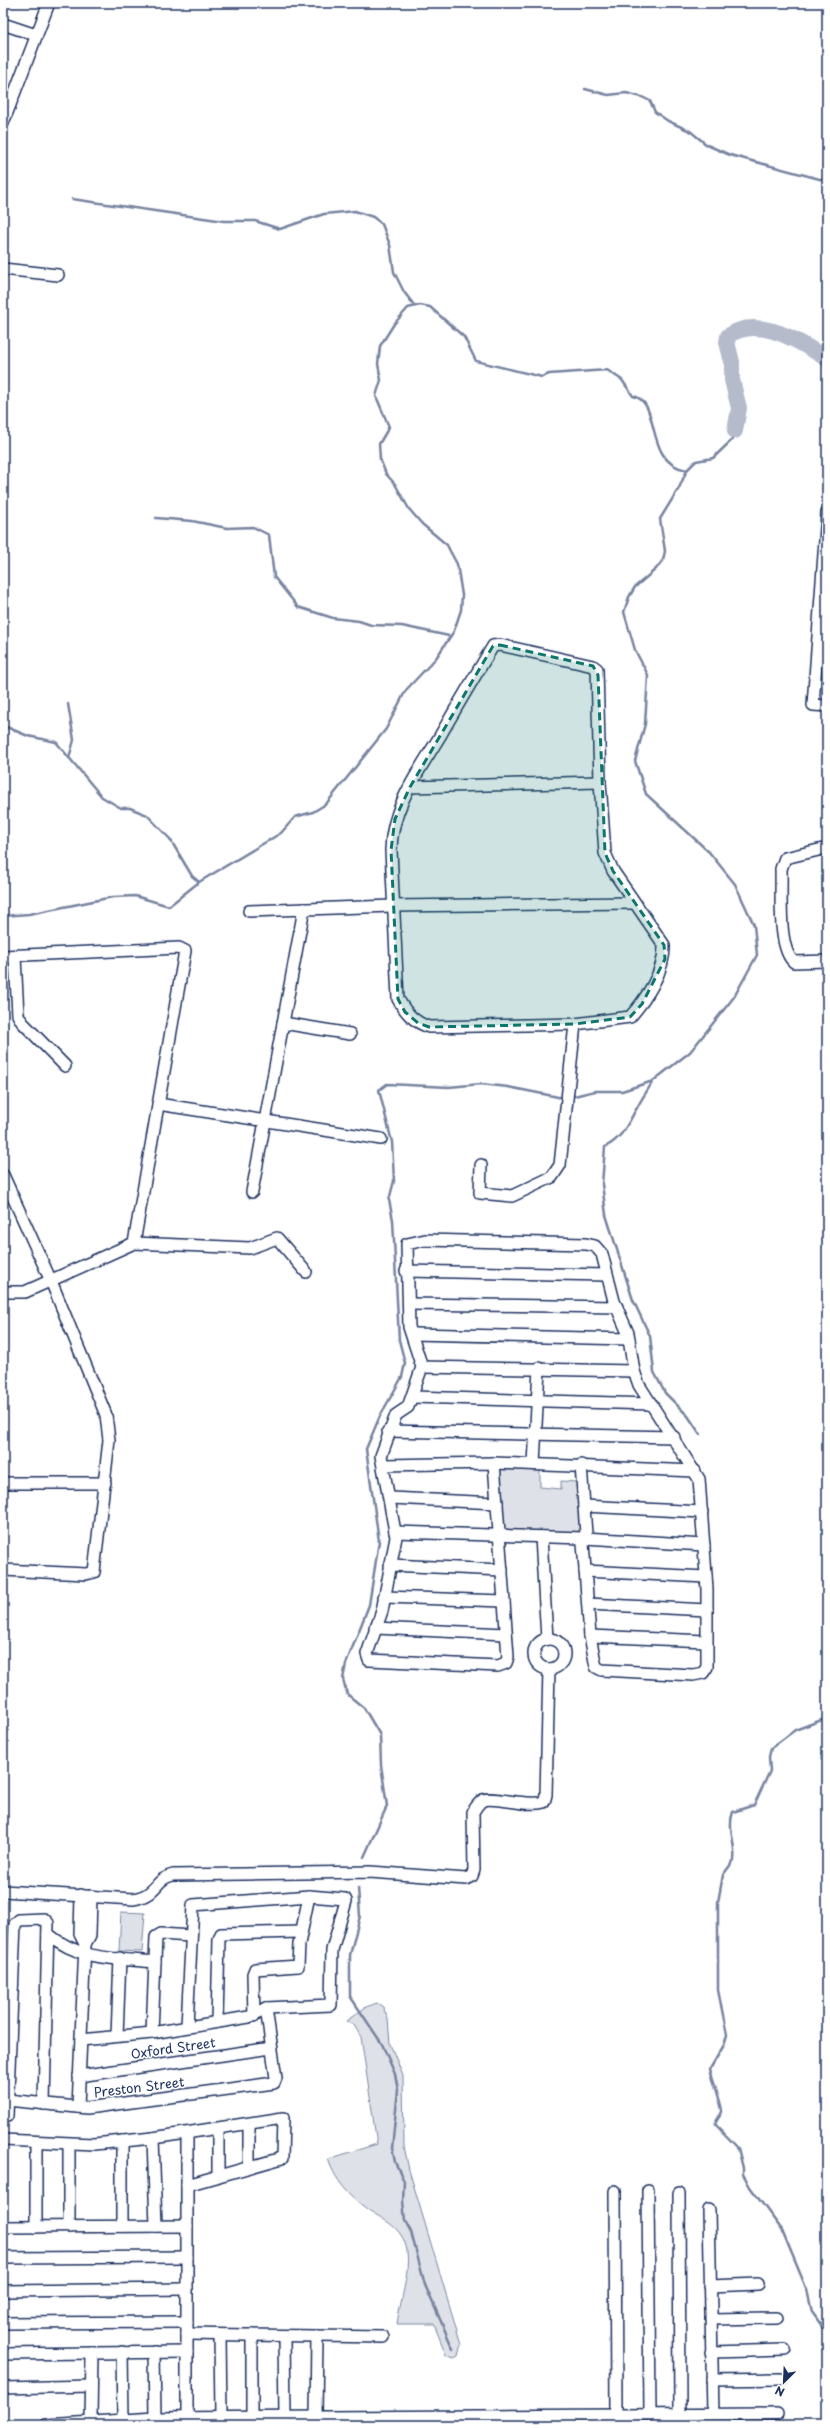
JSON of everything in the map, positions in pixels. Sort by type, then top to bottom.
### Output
[{"type":"street","points":[[3,123],[48,3]]},
{"type":"street","points":[[3,24],[36,35]]},
{"type":"street","points":[[3,269],[58,275]]},
{"type":"street","points":[[827,513],[813,705],[827,706]]},
{"type":"street","points":[[500,645],[592,666],[596,669],[600,782],[605,852],[613,871],[664,946],[665,959],[642,1004],[630,1017],[576,1024],[429,1027],[418,1023],[405,1012],[398,999],[392,906],[391,835],[395,819],[410,787],[493,646],[500,645]]},
{"type":"street","points":[[410,787],[600,782]]},
{"type":"street","points":[[827,848],[785,858],[781,869],[784,944],[789,958],[794,962],[827,961]]},
{"type":"street","points":[[249,911],[392,906],[634,903]]},
{"type":"street","points":[[252,1192],[264,1120],[304,909]]},
{"type":"street","points":[[3,956],[15,957],[183,949],[185,952],[134,1243]]},
{"type":"street","points":[[15,957],[18,1015],[22,1022],[65,1066]]},
{"type":"street","points":[[283,1023],[350,1034]]},
{"type":"street","points":[[481,1165],[480,1192],[512,1196],[552,1177],[560,1165],[576,1024]]},
{"type":"street","points":[[158,1104],[382,1139]]},
{"type":"street","points":[[3,1175],[51,1281],[106,1415],[109,1440],[94,1572],[86,1574],[3,1570]]},
{"type":"street","points":[[3,1292],[25,1292],[134,1243],[250,1248],[277,1238],[306,1272]]},
{"type":"street","points":[[494,1463],[508,1657],[506,1663],[498,1666],[380,1662],[369,1660],[367,1654],[384,1597],[395,1532],[384,1465],[381,1456],[388,1431],[396,1415],[407,1409],[422,1367],[412,1334],[406,1271],[407,1244],[425,1240],[586,1244],[595,1246],[602,1254],[617,1308],[629,1339],[634,1371],[639,1385],[674,1436],[700,1482],[707,1610],[707,1667],[703,1673],[693,1675],[602,1670],[596,1667],[590,1636],[585,1571],[584,1506],[581,1465]]},
{"type":"street","points":[[406,1271],[607,1275]]},
{"type":"street","points":[[409,1304],[617,1308]]},
{"type":"street","points":[[412,1334],[629,1339]]},
{"type":"street","points":[[422,1367],[539,1368],[634,1371]]},
{"type":"street","points":[[534,1464],[537,1432],[539,1368]]},
{"type":"street","points":[[412,1397],[651,1404]]},
{"type":"street","points":[[388,1431],[537,1432],[674,1436]]},
{"type":"street","points":[[384,1465],[494,1463],[581,1465],[695,1471]]},
{"type":"street","points":[[3,1482],[105,1483]]},
{"type":"street","points":[[390,1498],[497,1503]]},
{"type":"street","points":[[584,1506],[702,1512]]},
{"type":"street","points":[[395,1532],[584,1538],[704,1545]]},
{"type":"street","points":[[541,1537],[547,1639]]},
{"type":"street","points":[[390,1565],[502,1570]]},
{"type":"street","points":[[585,1571],[706,1577]]},
{"type":"street","points":[[384,1597],[504,1601]]},
{"type":"street","points":[[588,1604],[707,1610]]},
{"type":"street","points":[[375,1628],[506,1634]]},
{"type":"street","points":[[590,1636],[706,1642]]},
{"type":"street","points":[[547,1639],[560,1645],[564,1654],[561,1663],[549,1669],[537,1664],[534,1653],[540,1642],[547,1639]]},
{"type":"street","points":[[3,1891],[140,1898],[152,1892],[167,1876],[174,1875],[357,1872],[466,1879],[472,1876],[474,1870],[473,1812],[477,1804],[485,1800],[533,1805],[544,1802],[546,1795],[549,1669]]},
{"type":"street","points":[[78,2107],[85,1950],[90,1936],[86,1896]]},
{"type":"street","points":[[81,2040],[152,2032],[254,2016],[266,2008],[331,2005],[332,1950],[346,1901],[342,1898],[309,1896],[196,1903],[192,1908],[187,2026]]},
{"type":"street","points":[[254,2016],[253,1974],[255,1969],[298,1966],[301,1932],[309,1896]]},
{"type":"street","points":[[7,2116],[15,1922],[19,1920],[44,1919],[48,1923],[44,2104]]},
{"type":"street","points":[[217,2021],[219,1939],[222,1934],[301,1932]]},
{"type":"street","points":[[48,1934],[72,1951],[85,1950],[120,1958],[155,1962]]},
{"type":"street","points":[[152,2032],[155,1962],[158,1934],[190,1936]]},
{"type":"street","points":[[117,2036],[120,1958]]},
{"type":"street","points":[[266,2008],[271,2048]]},
{"type":"street","name":"Preston Street","points":[[7,2100],[78,2107],[157,2099],[274,2083],[276,2078],[271,2048]]},
{"type":"street","name":"Oxford Street","points":[[79,2076],[271,2048]]},
{"type":"street","points":[[3,2140],[68,2144],[122,2141],[187,2134],[283,2118],[282,2158],[187,2185]]},
{"type":"street","points":[[249,2124],[249,2167]]},
{"type":"street","points":[[218,2129],[218,2176]]},
{"type":"street","points":[[187,2134],[187,2417]]},
{"type":"street","points":[[153,2138],[156,2226]]},
{"type":"street","points":[[122,2141],[122,2226]]},
{"type":"street","points":[[36,2142],[36,2227]]},
{"type":"street","points":[[68,2144],[69,2226]]},
{"type":"street","points":[[648,2190],[650,2415]]},
{"type":"street","points":[[615,2192],[616,2415]]},
{"type":"street","points":[[679,2192],[680,2414]]},
{"type":"street","points":[[709,2210],[713,2414]]},
{"type":"street","points":[[3,2227],[187,2226]]},
{"type":"street","points":[[3,2258],[187,2258]]},
{"type":"street","points":[[710,2286],[758,2284]]},
{"type":"street","points":[[3,2291],[187,2289]]},
{"type":"street","points":[[711,2319],[777,2318]]},
{"type":"street","points":[[3,2323],[187,2322]]},
{"type":"street","points":[[187,2334],[383,2337]]},
{"type":"street","points":[[220,2334],[221,2417]]},
{"type":"street","points":[[252,2335],[252,2417]]},
{"type":"street","points":[[284,2336],[285,2417]]},
{"type":"street","points":[[316,2417],[317,2336]]},
{"type":"street","points":[[711,2352],[784,2350]]},
{"type":"street","points":[[122,2352],[123,2419]]},
{"type":"street","points":[[154,2352],[155,2418]]},
{"type":"street","points":[[3,2354],[187,2352]]},
{"type":"street","points":[[92,2353],[92,2420]]},
{"type":"street","points":[[712,2380],[781,2379]]},
{"type":"street","points":[[3,2388],[91,2386]]},
{"type":"street","points":[[46,2425],[92,2420],[187,2417],[777,2414]]},
{"type":"highlighted area","points":[[500,645],[593,666],[598,675],[605,853],[613,871],[664,945],[665,959],[642,1004],[630,1017],[575,1024],[429,1027],[418,1023],[405,1012],[398,999],[391,850],[395,819],[410,787],[493,646]]},
{"type":"shaded area","points":[[540,1468],[540,1487],[561,1489],[561,1481],[577,1482],[581,1534],[503,1533],[497,1469]]},
{"type":"shaded area","points":[[121,1912],[145,1913],[142,1952],[119,1951]]},
{"type":"shaded area","points":[[377,2003],[383,2007],[388,2019],[390,2044],[403,2076],[404,2146],[409,2170],[461,2344],[458,2356],[454,2358],[446,2355],[434,2324],[397,2324],[408,2260],[405,2243],[397,2230],[387,2221],[354,2199],[343,2187],[328,2159],[377,2144],[361,2037],[354,2025],[346,2021],[366,2007]]},
{"type":"waterway","points":[[585,89],[608,95],[626,93],[642,97],[650,101],[655,112],[668,121],[690,131],[707,145],[730,155],[827,181]]},
{"type":"waterway","points":[[72,199],[224,221],[255,221],[280,229],[324,214],[355,211],[373,217],[382,224],[390,245],[394,272],[404,292],[414,305]]},
{"type":"waterway","points":[[3,916],[29,914],[113,897],[135,896],[169,906],[199,882],[281,833],[295,817],[313,812],[326,804],[386,729],[406,690],[436,658],[454,631],[461,610],[462,595],[457,564],[447,545],[422,524],[409,509],[395,484],[386,474],[380,459],[379,444],[389,427],[376,396],[381,380],[378,364],[380,346],[394,324],[408,308],[420,305],[430,307],[464,337],[476,361],[542,377],[549,374],[607,370],[622,380],[633,396],[642,400],[651,420],[658,445],[664,456],[673,465],[687,470]]},
{"type":"waterway","points":[[735,431],[739,408],[732,380],[732,362],[727,342],[728,336],[740,330],[752,328],[766,329],[792,338],[827,359]]},
{"type":"waterway","points":[[570,1097],[595,1091],[622,1091],[653,1081],[690,1052],[734,997],[757,955],[754,925],[735,884],[709,852],[646,794],[635,761],[645,724],[648,675],[635,650],[624,612],[629,597],[635,587],[656,569],[663,560],[665,551],[660,519],[679,488],[687,470],[696,461],[713,458],[733,439],[735,431]]},
{"type":"waterway","points":[[156,518],[192,521],[227,528],[253,527],[269,535],[274,577],[298,607],[333,618],[359,621],[371,625],[402,626],[449,636]]},
{"type":"waterway","points":[[68,704],[74,740],[69,758]]},
{"type":"waterway","points":[[4,726],[28,736],[56,742],[102,797],[121,808],[130,808],[147,815],[170,839],[192,876],[199,882]]},
{"type":"waterway","points":[[653,1081],[621,1135],[605,1147],[602,1184],[606,1215],[633,1300],[650,1336],[654,1372],[665,1393],[688,1416],[700,1434]]},
{"type":"waterway","points":[[364,1857],[387,1806],[381,1765],[380,1735],[364,1708],[347,1694],[343,1679],[346,1664],[369,1605],[379,1541],[366,1449],[380,1416],[402,1377],[405,1363],[399,1340],[393,1220],[389,1200],[394,1181],[392,1142],[379,1090],[387,1084],[449,1087],[481,1084],[508,1087],[563,1098]]},
{"type":"waterway","points":[[827,1718],[795,1730],[771,1748],[769,1757],[770,1771],[754,1805],[733,1812],[731,1818],[731,1829],[734,1847],[734,1860],[723,1875],[718,1902],[718,1990],[727,2035],[724,2045],[710,2069],[722,2109],[722,2112],[715,2124],[738,2148],[743,2174],[750,2187],[782,2230],[807,2290],[812,2312],[824,2329],[827,2339]]},
{"type":"waterway","points":[[358,1888],[360,1916],[350,1955],[350,1996],[382,2044],[395,2074],[398,2090],[392,2148],[395,2162],[404,2181],[403,2201],[405,2221],[411,2232],[425,2285],[453,2349]]}]
